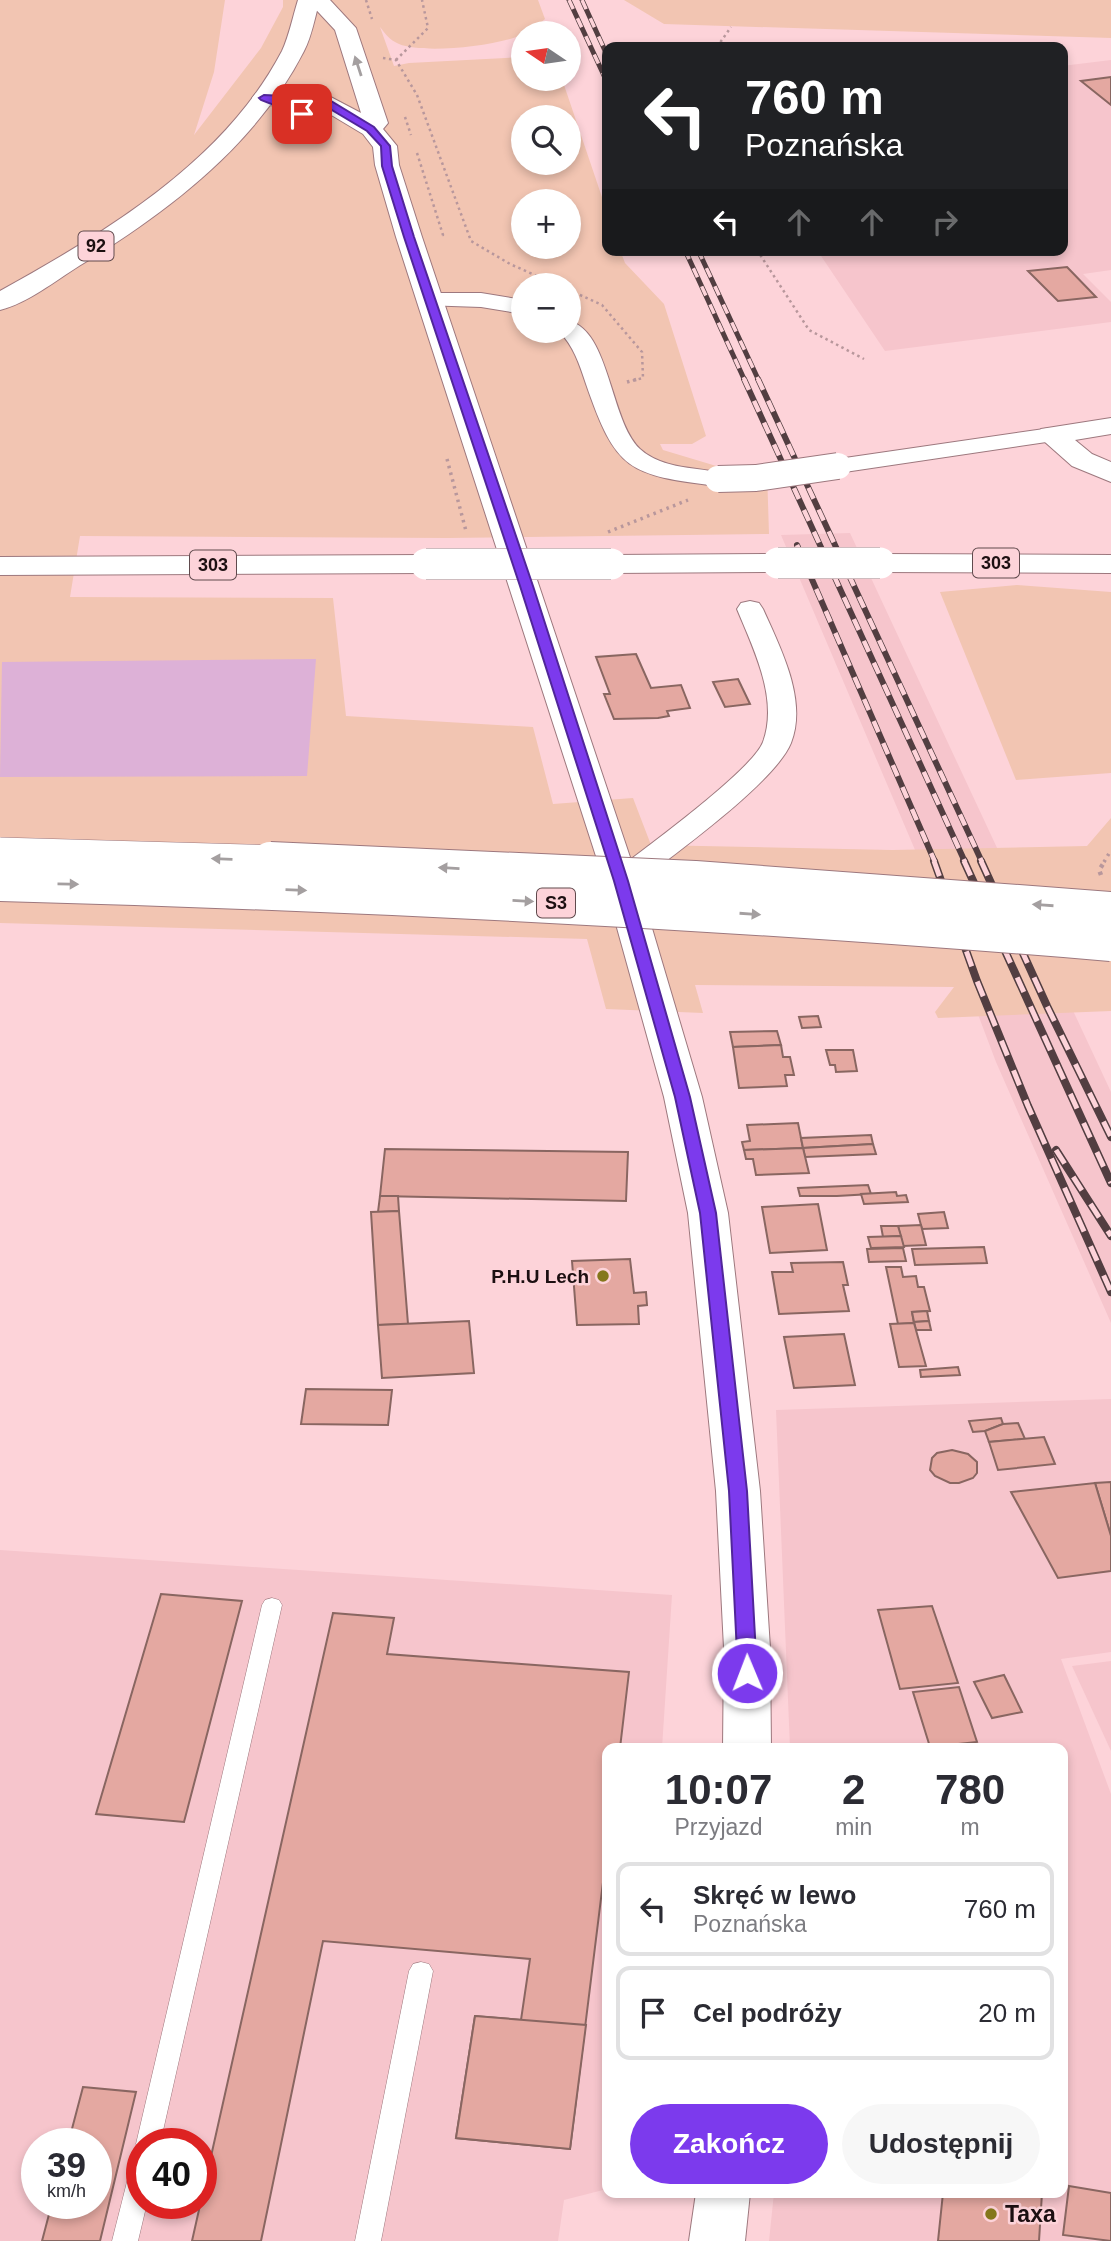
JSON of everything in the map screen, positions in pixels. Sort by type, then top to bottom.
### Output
[{"type":"main road","name":"92","points":[[0,302],[89,250],[138,217],[190,174],[264,98],[298,44],[309,0]]},
{"type":"main road","points":[[318,0],[345,28],[376,123],[370,129]]},
{"type":"main road","points":[[264,98],[345,133],[387,166]]},
{"type":"main road","points":[[264,98],[323,100],[370,129],[386,146],[387,166],[621,881],[682,1097],[708,1213],[738,1491],[747,1648],[747,1743]]},
{"type":"main road","points":[[237,128],[277,121],[321,121]]},
{"type":"main road","points":[[1051,435],[1111,426]]},
{"type":"main road","points":[[1051,435],[1082,460],[1111,473]]},
{"type":"main road","name":"303","points":[[0,566],[1111,564]]},
{"type":"main road","name":"S3","points":[[0,853],[345,863],[536,872],[751,884],[1111,911]]},
{"type":"main road","name":"S3","points":[[0,882],[351,892],[533,901],[885,923],[1111,942]]},
{"type":"main road","points":[[717,2241],[722,2198]]},
{"type":"street","points":[[430,300],[481,300],[511,305]]},
{"type":"street","points":[[581,338],[608,419],[624,450],[643,464],[674,474],[718,479],[757,478],[1051,435]]},
{"type":"street","points":[[621,881],[709,811],[777,746],[781,713],[778,677],[750,609]]},
{"type":"lane","points":[[152,2128],[272,1605]]},
{"type":"lane","points":[[368,2241],[421,1970]]},
{"type":"lane","points":[[125,2241],[130,2219]]},
{"type":"path","points":[[355,58],[396,60],[428,28],[422,0]]},
{"type":"path","points":[[720,42],[731,27]]},
{"type":"path","points":[[396,60],[417,94],[471,242],[530,273]]},
{"type":"path","points":[[761,256],[809,330],[864,359]]},
{"type":"path","points":[[581,295],[603,305],[642,352],[643,378],[599,389]]},
{"type":"shaded area","points":[[0,0],[225,0],[214,72],[194,135],[261,48],[283,7],[283,0],[538,0],[545,19],[543,21],[511,21],[511,38],[487,44],[428,49],[412,47],[399,44],[380,27],[394,66],[511,58],[511,91],[566,91],[571,105],[511,105],[511,175],[581,175],[581,135],[602,197],[602,256],[622,256],[625,263],[664,304],[706,436],[692,444],[660,444],[663,450],[723,468],[767,471],[769,534],[448,538],[80,536],[70,597],[333,598],[346,716],[533,727],[553,804],[633,798],[651,845],[892,850],[1087,846],[1111,818],[1111,1011],[938,1018],[935,1012],[954,987],[695,985],[703,1013],[606,1009],[587,939],[0,923]]},
{"type":"shaded area","points":[[624,0],[1111,0],[1111,38],[664,24]]},
{"type":"shaded area","points":[[1111,60],[1111,270],[1083,274],[1111,302],[1111,322],[885,351],[821,256],[1068,256],[1068,65]]},
{"type":"shaded area","points":[[850,533],[1111,1092],[1111,1323],[996,1062],[921,864],[781,535]]},
{"type":"shaded area","points":[[1017,585],[1111,592],[1111,773],[1016,780],[940,592]]},
{"type":"shaded area","points":[[316,659],[307,776],[0,777],[2,662]]},
{"type":"shaded area","points":[[1111,1399],[1111,1652],[1061,1659],[1111,1794],[1111,2241],[769,2241],[773,2198],[1068,2198],[1068,1743],[790,1743],[776,1410]]},
{"type":"shaded area","points":[[0,1550],[672,1595],[662,1743],[602,1743],[602,2190],[564,2200],[558,2241],[0,2241]]},
{"type":"shaded area","points":[[1111,1661],[1111,1751],[1072,1666]]},
{"type":"building","points":[[1111,77],[1111,105],[1081,81]]},
{"type":"building","points":[[1067,267],[1096,297],[1058,301],[1028,271]]},
{"type":"building","points":[[636,654],[651,688],[681,685],[690,708],[667,711],[669,716],[658,718],[614,719],[604,694],[610,694],[596,657]]},
{"type":"building","points":[[738,679],[750,704],[725,707],[713,682]]},
{"type":"building","points":[[818,1016],[821,1027],[802,1028],[799,1017]]},
{"type":"building","points":[[777,1031],[781,1045],[733,1047],[730,1032]]},
{"type":"building","points":[[781,1045],[783,1057],[790,1057],[794,1075],[785,1075],[787,1086],[739,1088],[733,1047]]},
{"type":"building","points":[[826,1050],[853,1050],[857,1071],[836,1072],[835,1065],[830,1065]]},
{"type":"building","points":[[798,1123],[803,1148],[744,1150],[742,1142],[750,1141],[747,1125]]},
{"type":"building","points":[[871,1135],[873,1144],[803,1148],[801,1138]]},
{"type":"building","points":[[873,1144],[876,1154],[805,1157],[803,1148]]},
{"type":"building","points":[[803,1148],[809,1173],[756,1175],[753,1159],[746,1159],[744,1150]]},
{"type":"building","points":[[385,1149],[628,1152],[626,1201],[380,1196]]},
{"type":"building","points":[[868,1185],[871,1194],[837,1196],[800,1196],[798,1188]]},
{"type":"building","points":[[896,1192],[897,1196],[906,1195],[908,1202],[864,1204],[861,1194]]},
{"type":"building","points":[[380,1196],[398,1196],[399,1211],[378,1212]]},
{"type":"building","points":[[818,1204],[827,1250],[770,1253],[762,1207]]},
{"type":"building","points":[[399,1211],[408,1324],[378,1325],[371,1212]]},
{"type":"building","points":[[944,1212],[948,1228],[922,1229],[918,1214]]},
{"type":"building","points":[[921,1225],[926,1245],[903,1246],[898,1226]]},
{"type":"building","points":[[881,1226],[898,1226],[901,1236],[883,1237]]},
{"type":"building","points":[[901,1236],[904,1247],[871,1248],[868,1237]]},
{"type":"building","points":[[984,1247],[987,1263],[915,1265],[912,1249]]},
{"type":"building","points":[[903,1248],[906,1261],[869,1262],[867,1249]]},
{"type":"building","name":"P.H.U Lech","points":[[630,1259],[634,1293],[646,1292],[647,1305],[638,1306],[639,1324],[577,1325],[572,1261]]},
{"type":"building","points":[[843,1262],[848,1285],[843,1285],[849,1311],[779,1314],[772,1272],[793,1272],[791,1263]]},
{"type":"building","points":[[886,1267],[901,1267],[903,1277],[916,1276],[918,1287],[924,1287],[930,1311],[912,1312],[914,1323],[898,1324]]},
{"type":"building","points":[[927,1311],[929,1321],[914,1322],[912,1312]]},
{"type":"building","points":[[469,1321],[474,1373],[382,1378],[378,1325]]},
{"type":"building","points":[[929,1321],[931,1330],[916,1330],[914,1322]]},
{"type":"building","points":[[914,1323],[926,1366],[899,1367],[890,1324]]},
{"type":"building","points":[[844,1334],[855,1385],[794,1388],[784,1337]]},
{"type":"building","points":[[958,1367],[960,1375],[921,1377],[920,1370]]},
{"type":"building","points":[[306,1389],[392,1390],[388,1425],[301,1424]]},
{"type":"building","points":[[1001,1418],[1003,1424],[985,1431],[973,1432],[969,1421]]},
{"type":"building","points":[[1018,1423],[1025,1439],[989,1442],[985,1431],[1003,1424]]},
{"type":"building","points":[[1044,1437],[1055,1464],[998,1470],[989,1442]]},
{"type":"building","points":[[952,1450],[968,1454],[977,1462],[977,1473],[973,1478],[950,1483],[935,1476],[930,1470],[932,1458],[937,1453]]},
{"type":"building","points":[[1111,1482],[1111,1536],[1095,1483]]},
{"type":"building","points":[[1095,1483],[1111,1536],[1111,1571],[1058,1578],[1011,1492]]},
{"type":"building","points":[[161,1594],[242,1601],[184,1822],[96,1814]]},
{"type":"building","points":[[932,1606],[958,1683],[900,1689],[878,1610]]},
{"type":"building","points":[[333,1613],[394,1618],[387,1654],[629,1672],[621,1743],[602,1743],[602,1890],[570,2149],[456,2138],[475,2016],[521,2020],[530,1959],[323,1941],[261,2241],[192,2241],[197,2219],[217,2219],[217,2130]]},
{"type":"building","points":[[1004,1675],[1022,1712],[992,1718],[974,1682]]},
{"type":"building","points":[[959,1687],[977,1742],[929,1743],[913,1692]]},
{"type":"building","points":[[475,2016],[586,2025],[570,2149],[456,2138]]},
{"type":"building","points":[[83,2087],[136,2092],[112,2191],[112,2128],[72,2128]]},
{"type":"building","points":[[1069,2186],[1111,2193],[1111,2241],[1063,2235]]},
{"type":"building","name":"Taxa","points":[[942,2198],[1042,2198],[1039,2241],[938,2241]]},
{"type":"building","points":[[48,2219],[105,2219],[100,2241],[42,2241]]},
{"type":"railway","points":[[569,0],[602,71]]},
{"type":"railway","points":[[582,0],[602,44]]},
{"type":"railway","points":[[688,256],[745,381]]},
{"type":"railway","points":[[701,256],[759,381]]},
{"type":"railway","points":[[744,379],[965,862]]},
{"type":"railway","points":[[758,379],[982,862]]},
{"type":"railway","points":[[797,545],[935,862]]},
{"type":"railway","points":[[934,861],[977,981],[1028,1106],[1111,1292]]},
{"type":"railway","points":[[964,861],[1111,1183]]},
{"type":"railway","points":[[981,861],[1111,1137]]},
{"type":"railway","points":[[1056,1150],[1111,1236]]},
{"type":"place","name":"P.H.U Lech","points":[[603,1276]]},
{"type":"place","name":"Taxa","points":[[991,2214]]},
{"type":"route","points":[[302,114],[264,98],[323,100],[370,129],[386,146],[387,166],[409,237],[526,586],[621,881],[653,992],[682,1097],[708,1213],[738,1491],[747,1673]]}]
